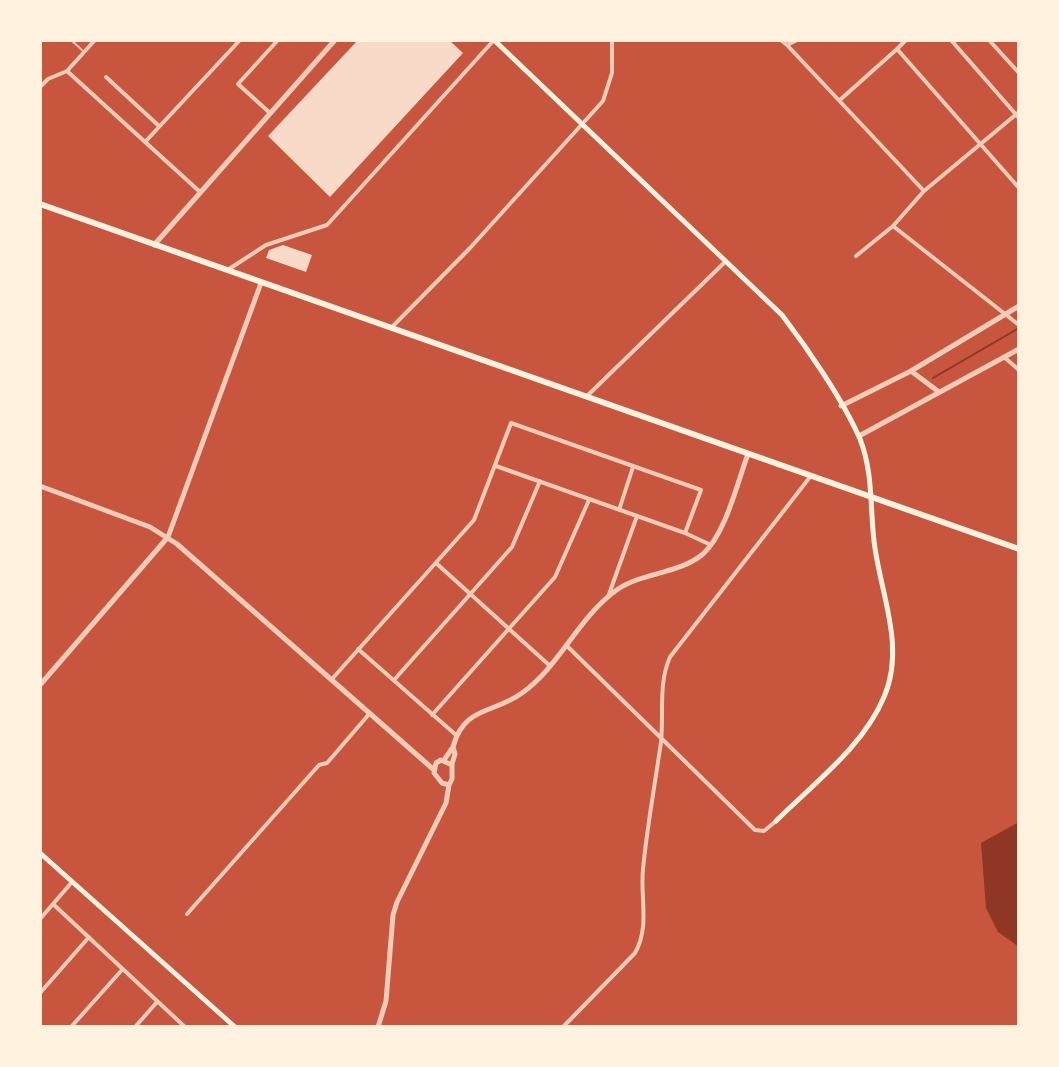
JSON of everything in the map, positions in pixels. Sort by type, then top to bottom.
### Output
[{"type":"main road","points":[[494,40],[782,315],[804,344],[859,436],[867,458],[874,541],[892,632],[892,669],[884,697],[862,736],[776,821]]},
{"type":"main road","points":[[40,204],[1019,549]]},
{"type":"main road","points":[[40,853],[235,1027]]},
{"type":"street","points":[[40,87],[48,79],[67,71],[95,40]]},
{"type":"street","points":[[145,142],[240,40]]},
{"type":"street","points":[[270,113],[238,84],[278,40]]},
{"type":"street","points":[[154,245],[335,40]]},
{"type":"street","points":[[226,271],[266,245],[327,225],[494,40]]},
{"type":"street","points":[[390,328],[470,248],[603,101],[610,85],[612,40]]},
{"type":"street","points":[[781,40],[841,99],[924,191]]},
{"type":"street","points":[[787,45],[797,40]]},
{"type":"street","points":[[841,99],[906,40]]},
{"type":"street","points":[[856,256],[893,226],[924,191],[1018,115],[951,40]]},
{"type":"street","points":[[989,40],[1019,73]]},
{"type":"street","points":[[897,49],[1019,188]]},
{"type":"street","points":[[67,71],[199,191]]},
{"type":"street","points":[[106,77],[159,126]]},
{"type":"street","points":[[893,226],[1019,325]]},
{"type":"street","points":[[585,398],[726,261]]},
{"type":"street","points":[[40,685],[168,537],[261,283]]},
{"type":"street","points":[[841,406],[911,371],[1019,306]]},
{"type":"street","points":[[859,436],[1019,349]]},
{"type":"street","points":[[1004,357],[1019,370]]},
{"type":"street","points":[[911,371],[939,392]]},
{"type":"street","points":[[332,679],[474,520],[511,423],[701,490],[685,533]]},
{"type":"street","points":[[433,769],[436,763],[444,760],[453,747],[456,735],[473,715],[521,693],[608,597],[633,581],[686,564],[711,545],[719,533],[748,454]]},
{"type":"street","points":[[496,466],[711,545]]},
{"type":"street","points":[[619,510],[633,467]]},
{"type":"street","points":[[563,1027],[635,953],[643,939],[642,872],[661,737],[662,679],[670,657],[810,477]]},
{"type":"street","points":[[394,680],[512,547],[540,481]]},
{"type":"street","points":[[40,486],[150,527],[168,537],[433,769],[442,783],[449,785]]},
{"type":"street","points":[[432,715],[555,577],[589,500]]},
{"type":"street","points":[[608,597],[637,516]]},
{"type":"street","points":[[436,563],[549,665]]},
{"type":"street","points":[[566,645],[755,830],[764,831],[776,821]]},
{"type":"street","points":[[358,649],[456,735]]},
{"type":"street","points":[[187,914],[319,765],[327,763],[370,713]]},
{"type":"street","points":[[378,1027],[386,1001],[393,915],[446,803],[452,779],[453,747]]},
{"type":"street","points":[[444,760],[452,765]]},
{"type":"street","points":[[40,919],[72,882]]},
{"type":"street","points":[[53,904],[185,1027]]},
{"type":"street","points":[[40,993],[89,937]]},
{"type":"street","points":[[71,1027],[121,971]]},
{"type":"street","points":[[135,1027],[158,1001]]},
{"type":"lane","points":[[71,40],[84,52]]},
{"type":"shaded area","points":[[1019,822],[1019,947],[998,932],[986,908],[981,843]]},
{"type":"building","points":[[358,40],[449,40],[463,53],[330,197],[268,136]]},
{"type":"building","points":[[283,245],[312,255],[306,272],[266,258],[269,250]]},
{"type":"waterway","points":[[933,378],[1019,328]]}]
